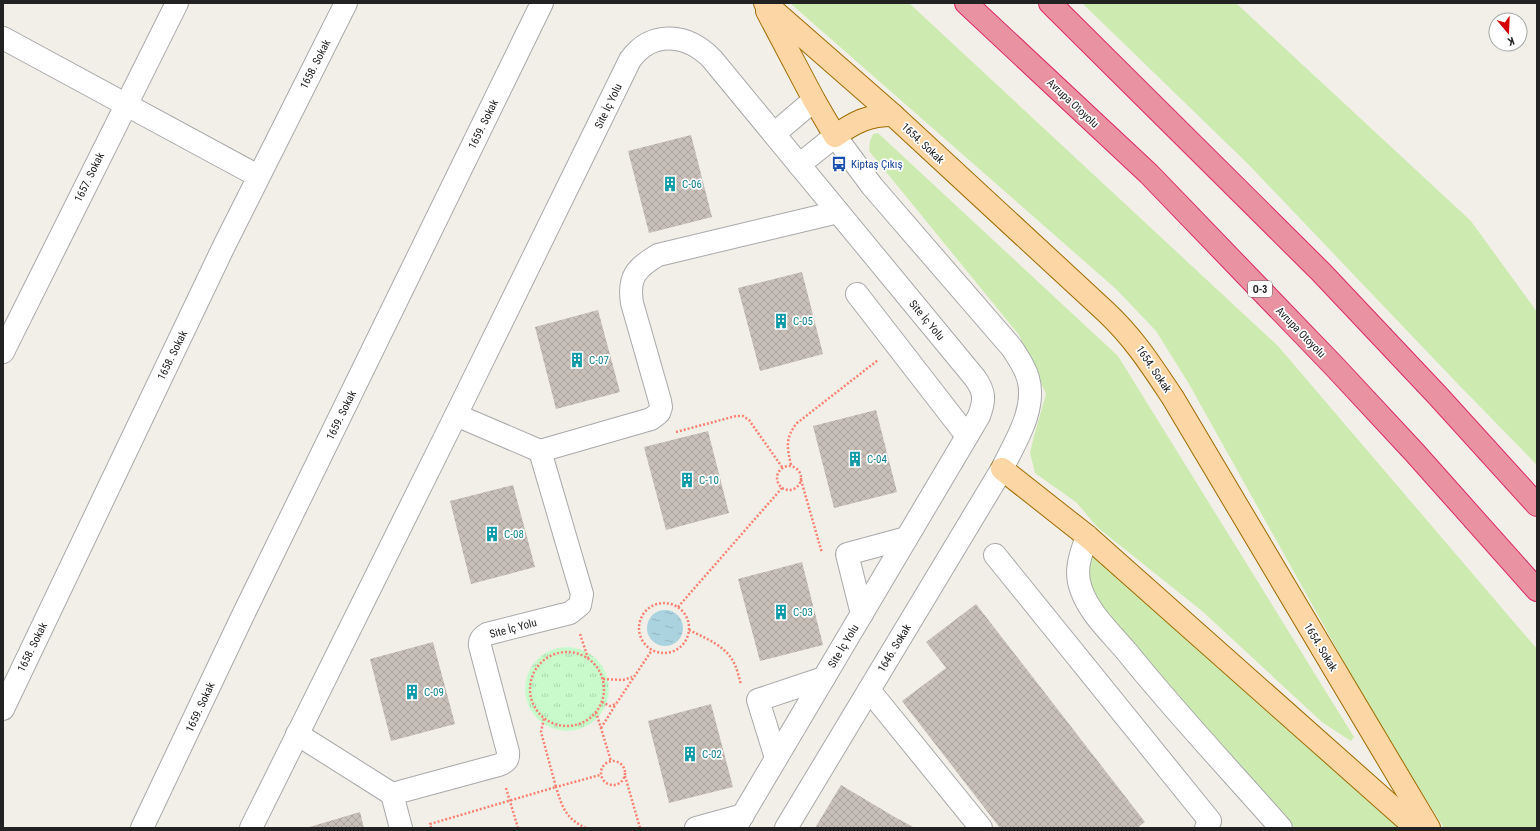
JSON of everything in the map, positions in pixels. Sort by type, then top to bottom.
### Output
[{"type":"highway","name":"Avrupa Otoyolu","points":[[966,3],[1154,180],[1404,441],[1537,590]]},
{"type":"highway","points":[[1050,3],[1321,272],[1438,396],[1537,505]]},
{"type":"main road","points":[[764,3],[814,100],[835,136],[863,119],[892,115]]},
{"type":"main road","name":"1654. Sokak","points":[[764,3],[892,115],[1123,328],[1142,350],[1173,398],[1429,828]]},
{"type":"main road","points":[[1002,469],[1087,536],[1416,828]]},
{"type":"street","name":"1657. Sokak","points":[[3,352],[177,3]]},
{"type":"street","name":"1658. Sokak","points":[[3,709],[258,176],[346,3]]},
{"type":"street","name":"1659. Sokak","points":[[142,828],[244,613],[542,3]]},
{"type":"street","points":[[3,38],[258,176]]},
{"type":"street","name":"Site İç Yolu","points":[[251,828],[630,60],[643,46],[662,39],[676,39],[688,42],[698,47],[712,59],[981,386],[984,396],[979,416],[739,822],[696,828]]},
{"type":"street","points":[[774,134],[814,100]]},
{"type":"street","points":[[799,165],[835,136]]},
{"type":"street","name":"1646. Sokak","points":[[786,828],[1002,469],[1023,425],[1031,392],[1026,370],[1012,348],[872,186],[835,136]]},
{"type":"street","points":[[456,415],[540,451],[651,419],[659,413],[661,407],[634,311],[630,291],[632,279],[641,266],[658,256],[838,212]]},
{"type":"street","points":[[857,294],[967,436]]},
{"type":"street","name":"Site İç Yolu","points":[[392,794],[506,762],[508,752],[480,646],[480,640],[487,634],[570,613],[580,605],[582,594],[540,451]]},
{"type":"street","points":[[1087,536],[1078,560],[1078,575],[1080,588],[1092,610],[1137,665],[1281,828]]},
{"type":"street","name":"Site İç Yolu","points":[[862,614],[847,554],[906,538]]},
{"type":"street","points":[[995,555],[1211,826]]},
{"type":"street","name":"Site İç Yolu","points":[[758,700],[824,678]]},
{"type":"street","points":[[869,690],[981,828]]},
{"type":"street","points":[[758,700],[776,758]]},
{"type":"street","points":[[297,734],[392,794],[401,828]]},
{"type":"path","points":[[791,465],[788,441],[797,422],[897,345]]},
{"type":"path","points":[[651,419],[656,437],[736,416],[743,416],[748,420],[782,467]]},
{"type":"path","points":[[801,480],[797,487],[786,490],[782,488],[776,479],[777,473],[782,467],[791,465],[798,468],[822,554]]},
{"type":"path","points":[[678,607],[782,488]]},
{"type":"path","points":[[662,603],[678,607],[685,613],[689,630],[687,638],[675,651],[659,653],[645,645],[639,631],[642,615],[647,609],[662,603]]},
{"type":"path","points":[[689,630],[714,642],[727,653],[735,665],[747,703],[758,700]]},
{"type":"path","points":[[601,728],[652,650]]},
{"type":"path","points":[[563,652],[576,653],[588,658],[597,667],[603,679],[604,691],[602,702],[596,712],[588,720],[577,725],[565,726],[554,724],[544,718],[536,710],[531,699],[530,686],[533,674],[540,663],[551,656],[563,652]]},
{"type":"path","points":[[603,679],[623,680],[633,677]]},
{"type":"path","points":[[602,702],[610,706],[616,704]]},
{"type":"path","points":[[596,712],[611,761]]},
{"type":"path","points":[[544,718],[541,732],[564,810],[572,820],[586,828]]},
{"type":"path","points":[[625,776],[621,783],[614,786],[606,784],[600,775],[603,765],[611,761],[619,762],[622,765],[640,828]]},
{"type":"path","points":[[431,828],[430,824],[600,775]]},
{"type":"path","points":[[510,800],[518,828]]},
{"type":"green space","points":[[790,3],[909,3],[1278,346],[1537,649],[1537,828],[1444,828],[1376,719],[1189,384],[1156,331],[1116,289]]},
{"type":"green space","points":[[1082,3],[1236,3],[1471,221],[1537,312],[1537,465],[1248,164]]},
{"type":"green space","points":[[878,133],[1118,356],[1354,737],[1351,741],[1323,723],[1202,611],[1097,527],[1077,503],[1035,473],[1030,453],[1046,394],[1019,335],[869,151],[870,141],[873,134]]},
{"type":"green space","points":[[1087,536],[1416,828],[1281,828],[1091,608]]},
{"type":"green space","points":[[567,647],[583,650],[597,659],[606,673],[609,689],[606,705],[597,719],[583,728],[567,731],[551,728],[537,719],[528,705],[525,689],[528,673],[537,659],[551,650]]},
{"type":"water","points":[[665,610],[678,615],[683,628],[678,641],[665,646],[652,641],[647,628],[652,615]]},
{"type":"building","name":"C-06","points":[[691,135],[712,217],[649,233],[628,151]]},
{"type":"building","name":"C-05","points":[[802,272],[823,354],[760,371],[738,288]]},
{"type":"building","name":"C-07","points":[[598,310],[620,392],[556,409],[535,327]]},
{"type":"building","name":"C-04","points":[[876,410],[897,492],[834,508],[813,426]]},
{"type":"building","name":"C-10","points":[[708,431],[729,513],[666,530],[644,447]]},
{"type":"building","name":"C-08","points":[[513,485],[535,567],[471,584],[450,501]]},
{"type":"building","name":"C-03","points":[[802,562],[823,645],[760,661],[738,579]]},
{"type":"building","points":[[976,604],[1145,822],[1137,828],[1000,828],[902,701],[946,668],[926,642]]},
{"type":"building","name":"C-09","points":[[433,642],[455,724],[391,741],[370,659]]},
{"type":"building","name":"C-02","points":[[711,704],[733,787],[669,803],[648,721]]},
{"type":"building","points":[[841,785],[893,816],[915,828],[815,828]]},
{"type":"building","points":[[360,812],[364,828],[306,828]]},
{"type":"place","name":"Kiptaş Çıkış","points":[[839,164]]},
{"type":"place","name":"C-06","points":[[670,184]]},
{"type":"place","name":"C-05","points":[[781,321]]},
{"type":"place","name":"C-07","points":[[577,360]]},
{"type":"place","name":"C-04","points":[[855,459]]},
{"type":"place","name":"C-10","points":[[687,480]]},
{"type":"place","name":"C-08","points":[[492,534]]},
{"type":"place","name":"C-03","points":[[781,612]]},
{"type":"place","name":"C-09","points":[[412,692]]},
{"type":"place","name":"C-02","points":[[690,754]]}]
